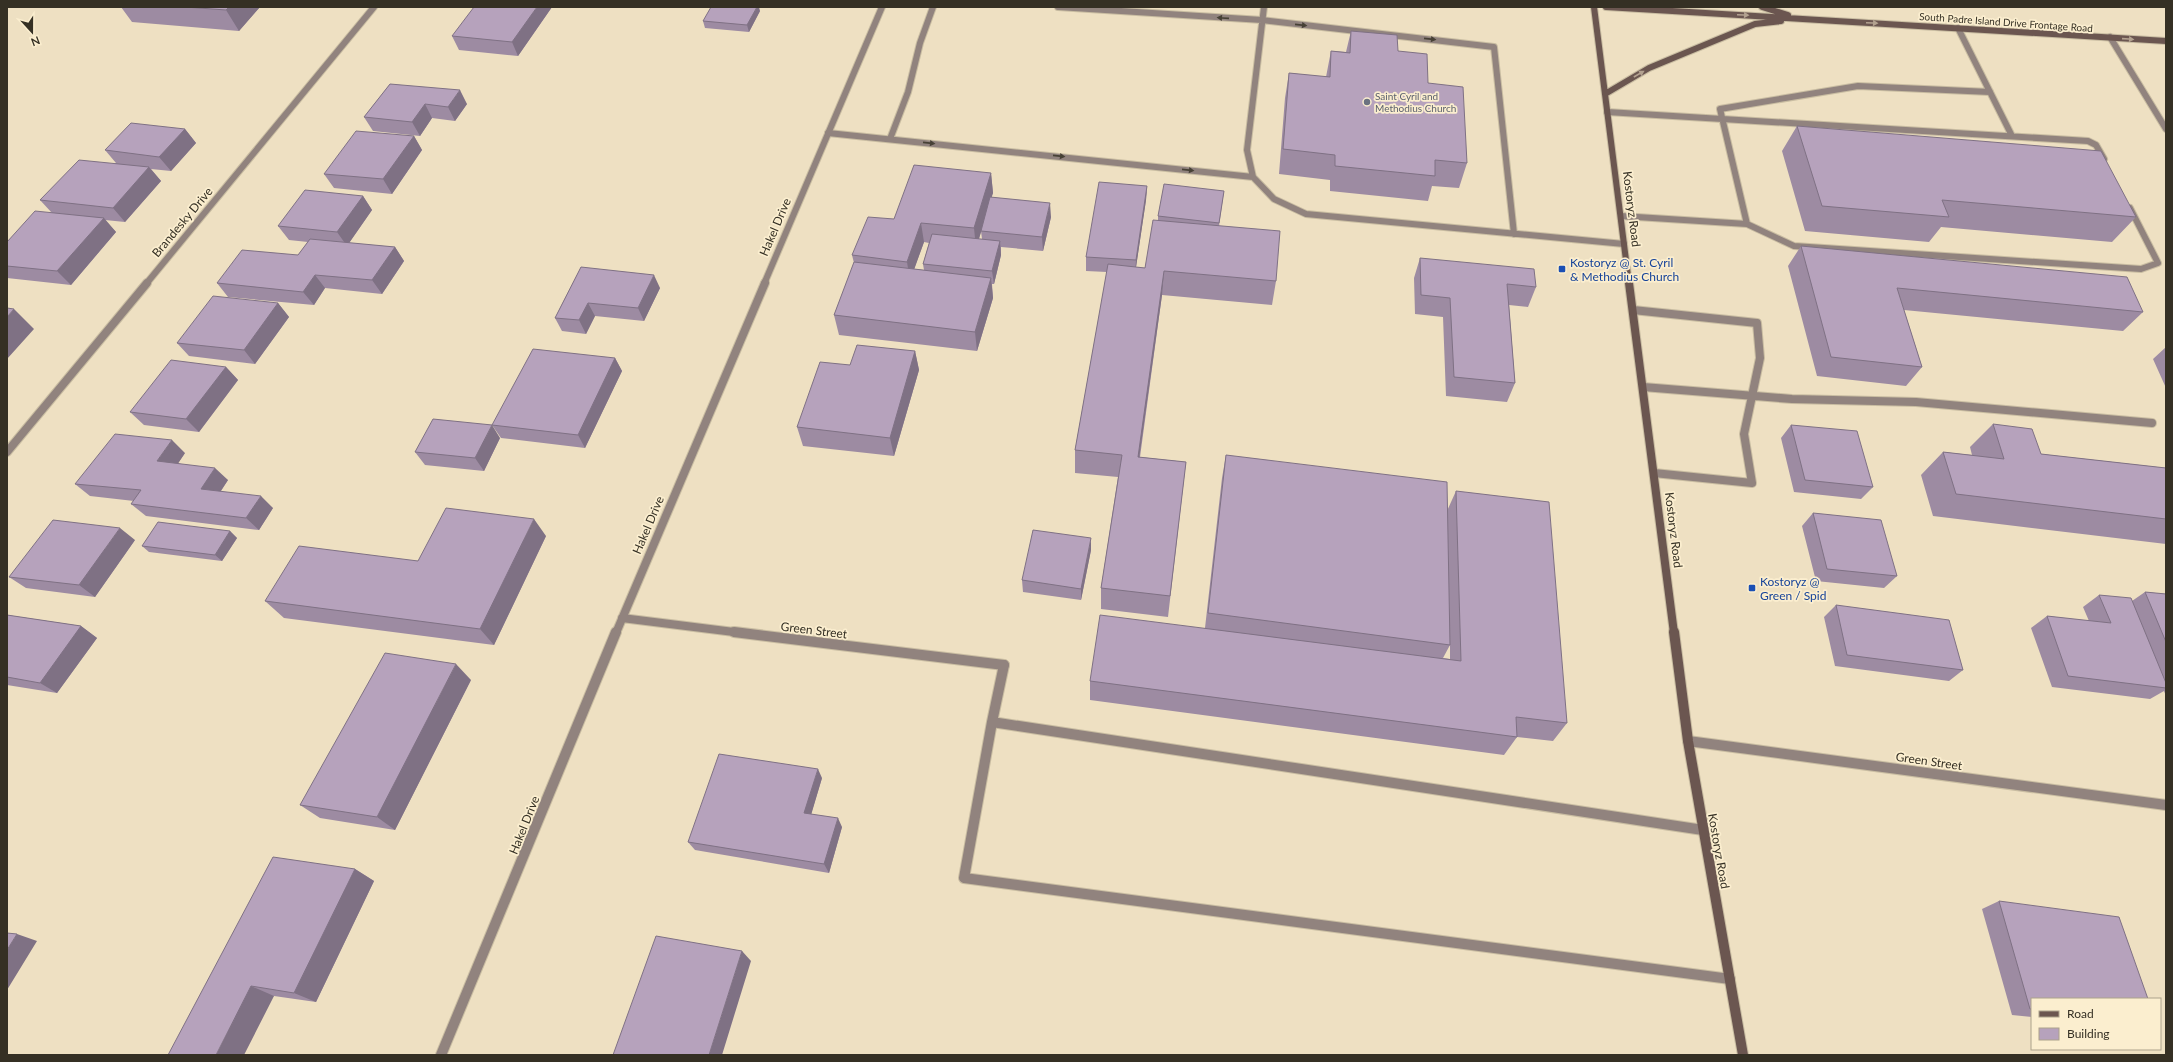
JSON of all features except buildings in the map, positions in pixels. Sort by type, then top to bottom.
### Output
[{"type":"main road","name":"Kostoryz Road","points":[[1594,7],[1688,741],[1743,1055]]},
{"type":"main road","name":"South Padre Island Drive Frontage Road","points":[[1606,7],[2166,41]]},
{"type":"main road","points":[[1762,7],[1802,19]]},
{"type":"main road","points":[[1605,94],[1650,68],[1755,24],[1802,19]]},
{"type":"street","name":"Brandesky Drive","points":[[7,452],[374,7]]},
{"type":"street","name":"Hakel Drive","points":[[441,1055],[622,618],[882,7]]},
{"type":"street","points":[[890,139],[908,92],[920,43],[932,7]]},
{"type":"street","points":[[1058,7],[1262,20],[1494,47],[1514,234]]},
{"type":"street","points":[[1264,7],[1247,150],[1253,177],[1274,199],[1306,214],[1624,244]]},
{"type":"street","points":[[1958,28],[2012,136]]},
{"type":"street","points":[[2110,37],[2166,129]]},
{"type":"street","points":[[1747,224],[1720,109],[1858,86],[1990,92]]},
{"type":"street","points":[[1607,112],[2088,141],[2096,145],[2107,165]]},
{"type":"street","points":[[828,133],[1253,177]]},
{"type":"street","points":[[1621,216],[1747,224],[1794,246],[2140,269],[2158,263],[2153,250],[2128,204]]},
{"type":"street","points":[[1633,310],[1757,323],[1760,358],[1758,374],[1744,434],[1752,483],[1654,473]]},
{"type":"street","points":[[1643,388],[1792,399],[1916,402],[2152,423]]},
{"type":"street","name":"Green Street","points":[[622,618],[1004,665],[992,722]]},
{"type":"street","points":[[1703,830],[992,722],[964,878],[1730,979]]},
{"type":"street","name":"Green Street","points":[[1688,741],[2166,805]]},
{"type":"place","name":"Saint Cyril and Methodius Church","points":[[1367,102]]},
{"type":"place","name":"Kostoryz @ St. Cyril & Methodius Church","points":[[1562,269]]},
{"type":"place","name":"Kostoryz @ Green / Spid","points":[[1752,588]]}]
